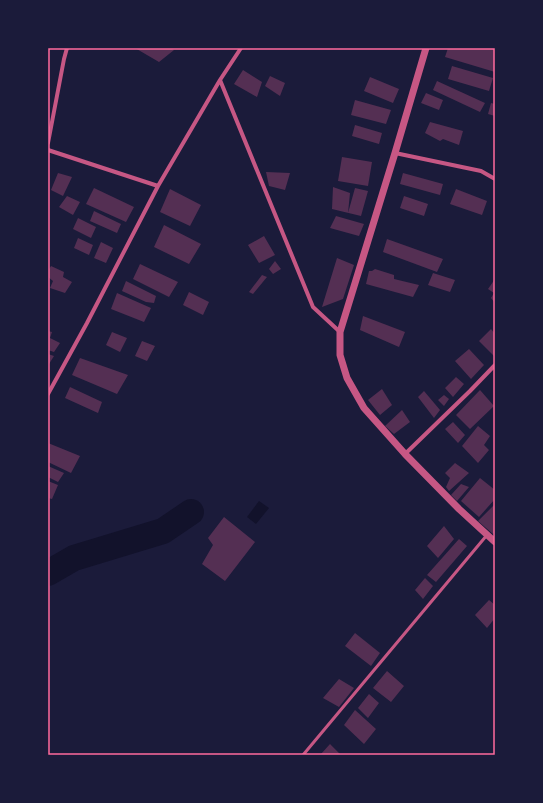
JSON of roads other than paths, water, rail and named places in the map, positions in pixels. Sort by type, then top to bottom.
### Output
[{"type":"street","points":[[48,143],[67,48]]},
{"type":"street","points":[[48,394],[87,323],[158,186],[220,80],[241,48]]},
{"type":"street","points":[[426,48],[340,332],[340,355],[347,378],[364,408],[405,454],[459,509],[495,542]]},
{"type":"street","points":[[220,80],[313,307],[340,332]]},
{"type":"street","points":[[48,150],[158,186]]},
{"type":"street","points":[[395,154],[481,171],[495,179]]},
{"type":"street","points":[[405,454],[495,365]]},
{"type":"lane","points":[[303,755],[487,535]]},
{"type":"waterway","points":[[48,573],[74,558],[163,531],[191,512]]}]
